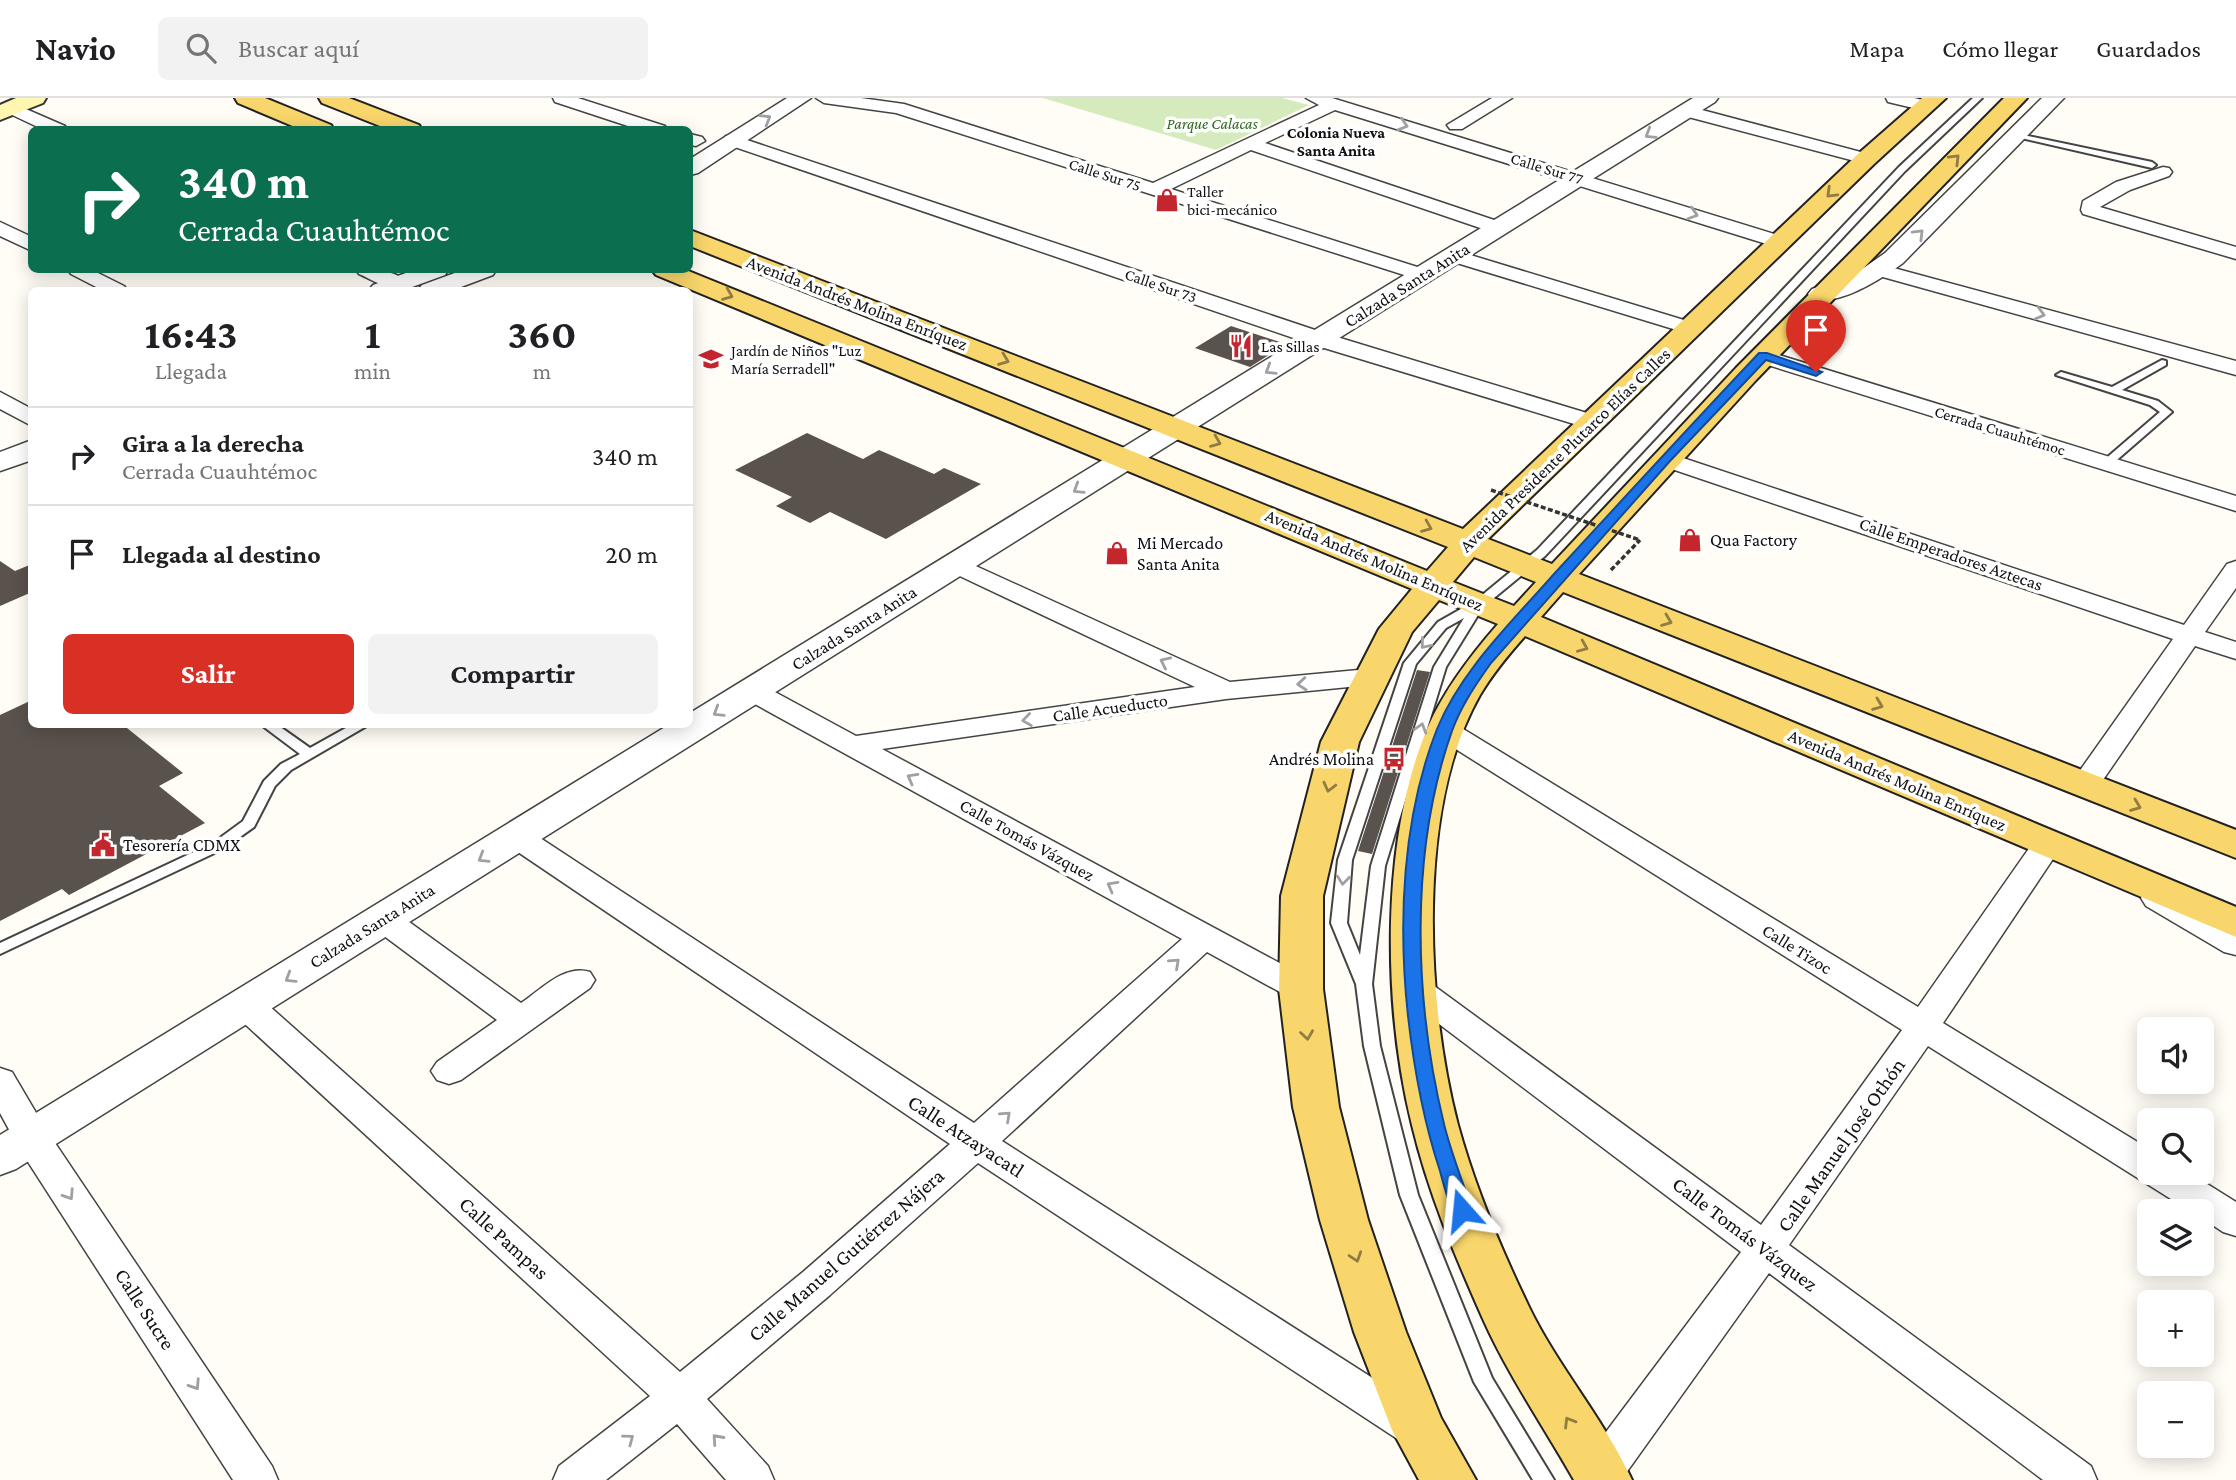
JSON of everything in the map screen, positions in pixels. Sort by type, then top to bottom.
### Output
[{"type":"main road","points":[[6,110],[35,98]]},
{"type":"main road","points":[[246,98],[313,126]]},
{"type":"main road","points":[[330,98],[401,126]]},
{"type":"main road","points":[[1602,1477],[1509,1320],[1462,1210],[1435,1125],[1422,1057],[1414,988],[1413,883],[1422,809],[1445,730],[1462,695],[1480,668],[1520,621],[1541,572],[1665,458],[1821,294],[2016,98]]},
{"type":"main road","name":"Avenida Presidente Plutarco Elías Calles","points":[[1448,1480],[1419,1430],[1380,1332],[1344,1220],[1316,1107],[1301,989],[1302,896],[1339,742],[1396,629],[1467,543],[1866,159],[1931,102]]},
{"type":"main road","name":"Avenida Andrés Molina Enríquez","points":[[693,238],[2236,845]]},
{"type":"main road","name":"Avenida Andrés Molina Enríquez","points":[[672,273],[1128,458],[2236,923]]},
{"type":"main road","points":[[886,359],[937,333]]},
{"type":"street","points":[[561,98],[647,126]]},
{"type":"street","points":[[693,141],[768,98]]},
{"type":"street","points":[[693,166],[801,98]]},
{"type":"street","name":"Calle Sur 75","points":[[824,98],[898,108],[1423,275]]},
{"type":"street","points":[[898,108],[925,98]]},
{"type":"street","name":"Calle Sur 77","points":[[1314,98],[1589,173],[1788,235]]},
{"type":"street","name":"Calle Sur 77","points":[[1366,98],[1456,125],[1589,173]]},
{"type":"street","points":[[1456,125],[1504,98]]},
{"type":"street","name":"Calzada Santa Anita","points":[[693,728],[1708,98]]},
{"type":"street","points":[[1894,98],[1931,102]]},
{"type":"street","points":[[1821,294],[1847,287],[1886,264],[2054,98]]},
{"type":"street","points":[[1153,190],[1334,104]]},
{"type":"street","points":[[6,110],[48,126]]},
{"type":"street","points":[[1687,111],[1866,159]]},
{"type":"street","name":"Calle Sur 73","points":[[732,140],[1319,339],[1592,422]]},
{"type":"street","points":[[1250,144],[1499,228]]},
{"type":"street","points":[[2157,169],[2115,189],[2090,205],[2090,209],[2236,253]]},
{"type":"street","points":[[0,228],[28,243]]},
{"type":"street","points":[[1454,256],[1690,328]]},
{"type":"street","points":[[1886,264],[2236,350]]},
{"type":"street","points":[[1886,264],[2236,368]]},
{"type":"street","points":[[84,273],[111,287]]},
{"type":"street","points":[[370,273],[390,287],[428,273]]},
{"type":"street","points":[[439,287],[476,273]]},
{"type":"street","name":"Cerrada Cuauhtémoc","points":[[1763,356],[2236,504]]},
{"type":"street","points":[[0,399],[28,416]]},
{"type":"street","points":[[0,440],[28,430]]},
{"type":"street","points":[[0,462],[28,451]]},
{"type":"street","name":"Calle Emperadores Aztecas","points":[[1665,458],[2236,651]]},
{"type":"street","points":[[956,565],[1226,691]]},
{"type":"street","points":[[2084,786],[2236,569]]},
{"type":"street","name":"Calle Acueducto","points":[[852,745],[1226,691],[1370,677]]},
{"type":"street","name":"Calle Tomás Vázquez","points":[[752,691],[1301,989]]},
{"type":"street","name":"Calzada Santa Anita","points":[[16,1147],[692,728]]},
{"type":"street","name":"Calle Tizoc","points":[[1445,730],[2137,1160]]},
{"type":"street","name":"Calle Atzayacatl","points":[[517,837],[976,1143],[1419,1430]]},
{"type":"street","name":"Calle Manuel José Othón","points":[[1602,1477],[1925,1028],[2048,844]]},
{"type":"street","points":[[2105,868],[2236,944]]},
{"type":"street","points":[[383,919],[521,1020]]},
{"type":"street","name":"Calle Manuel Gutiérrez Nájera","points":[[574,1480],[681,1399],[976,1143],[1204,937]]},
{"type":"street","points":[[449,1071],[578,980]]},
{"type":"street","name":"Calle Tomás Vázquez","points":[[1414,988],[2076,1480]]},
{"type":"street","name":"Calle Pampas","points":[[246,1005],[681,1399],[753,1480]]},
{"type":"street","name":"Calle Sucre","points":[[0,1081],[16,1147],[257,1480]]},
{"type":"street","points":[[2178,1185],[2236,1221]]},
{"type":"lane","points":[[1364,985],[1339,923],[1345,860],[1410,663],[1442,625],[1541,572],[1541,553],[1902,169],[1977,99]]},
{"type":"lane","points":[[2017,135],[2157,169]]},
{"type":"lane","points":[[2112,391],[2162,363]]},
{"type":"lane","points":[[2061,375],[2154,403],[2167,412],[2107,463]]},
{"type":"lane","points":[[1479,604],[1440,667],[1378,866],[1364,985],[1372,1046],[1409,1195],[1485,1382],[1544,1480]]},
{"type":"lane","points":[[272,728],[310,754]]},
{"type":"lane","points":[[0,949],[218,846],[249,824],[269,785],[286,767],[357,728]]},
{"type":"path","points":[[1491,490],[1640,540],[1609,572]]},
{"type":"green space","name":"Parque Calacas","points":[[1043,98],[1282,98],[1309,105],[1216,150]]},
{"type":"building","name":"Las Sillas","points":[[1231,326],[1286,344],[1250,367],[1195,348]]},
{"type":"building","points":[[807,433],[863,459],[879,450],[934,474],[944,468],[981,484],[886,539],[830,512],[810,523],[776,506],[792,497],[735,470]]},
{"type":"building","points":[[0,561],[15,571],[28,566],[28,594],[0,606]]},
{"type":"building","points":[[1417,670],[1430,672],[1372,854],[1358,851]]},
{"type":"building","points":[[28,702],[28,728],[127,728],[183,773],[159,786],[205,823],[69,895],[62,889],[0,921],[0,715]]},
{"type":"place","name":"Taller bici-mecánico","points":[[1167,200]]},
{"type":"place","name":"Las Sillas","points":[[1241,346]]},
{"type":"place","name":"Jardín de Niños \"Luz María Serradell\"","points":[[711,359]]},
{"type":"place","name":"Qua Factory","points":[[1690,540]]},
{"type":"place","name":"Mi Mercado Santa Anita","points":[[1117,553]]},
{"type":"place","name":"Andrés Molina","points":[[1394,759]]},
{"type":"place","name":"Tesorería CDMX","points":[[103,845]]},
{"type":"district","name":"Colonia Nueva Santa Anita","points":[[1336,141]]},
{"type":"route","points":[[1462,1210],[1435,1125],[1422,1057],[1414,988],[1413,883],[1422,809],[1445,730],[1462,695],[1486,660],[1665,458],[1763,356],[1816,372]]}]
